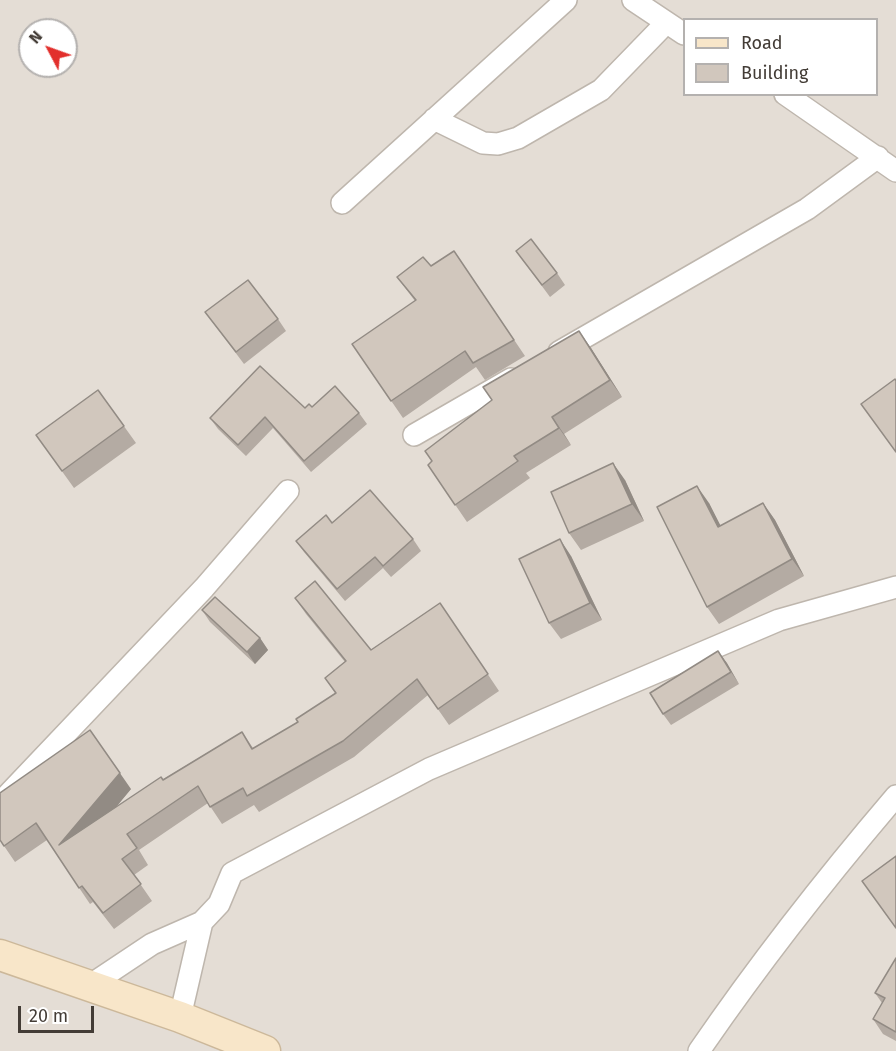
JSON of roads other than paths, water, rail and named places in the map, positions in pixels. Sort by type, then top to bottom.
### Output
[{"type":"main road","points":[[0,955],[180,1017],[265,1051]]},
{"type":"street","points":[[342,202],[566,0]]},
{"type":"street","points":[[633,0],[683,33]]},
{"type":"street","points":[[434,119],[483,143],[498,144],[518,138],[601,90],[666,23]]},
{"type":"street","points":[[788,96],[896,171]]},
{"type":"street","points":[[414,435],[807,209],[878,157]]},
{"type":"street","points":[[0,803],[204,588],[288,491]]},
{"type":"street","points":[[89,986],[152,944],[202,922],[219,904],[232,873],[429,769],[779,620],[896,587]]},
{"type":"street","points":[[699,1051],[744,985],[834,868],[896,796]]},
{"type":"street","points":[[180,1017],[202,922]]}]
